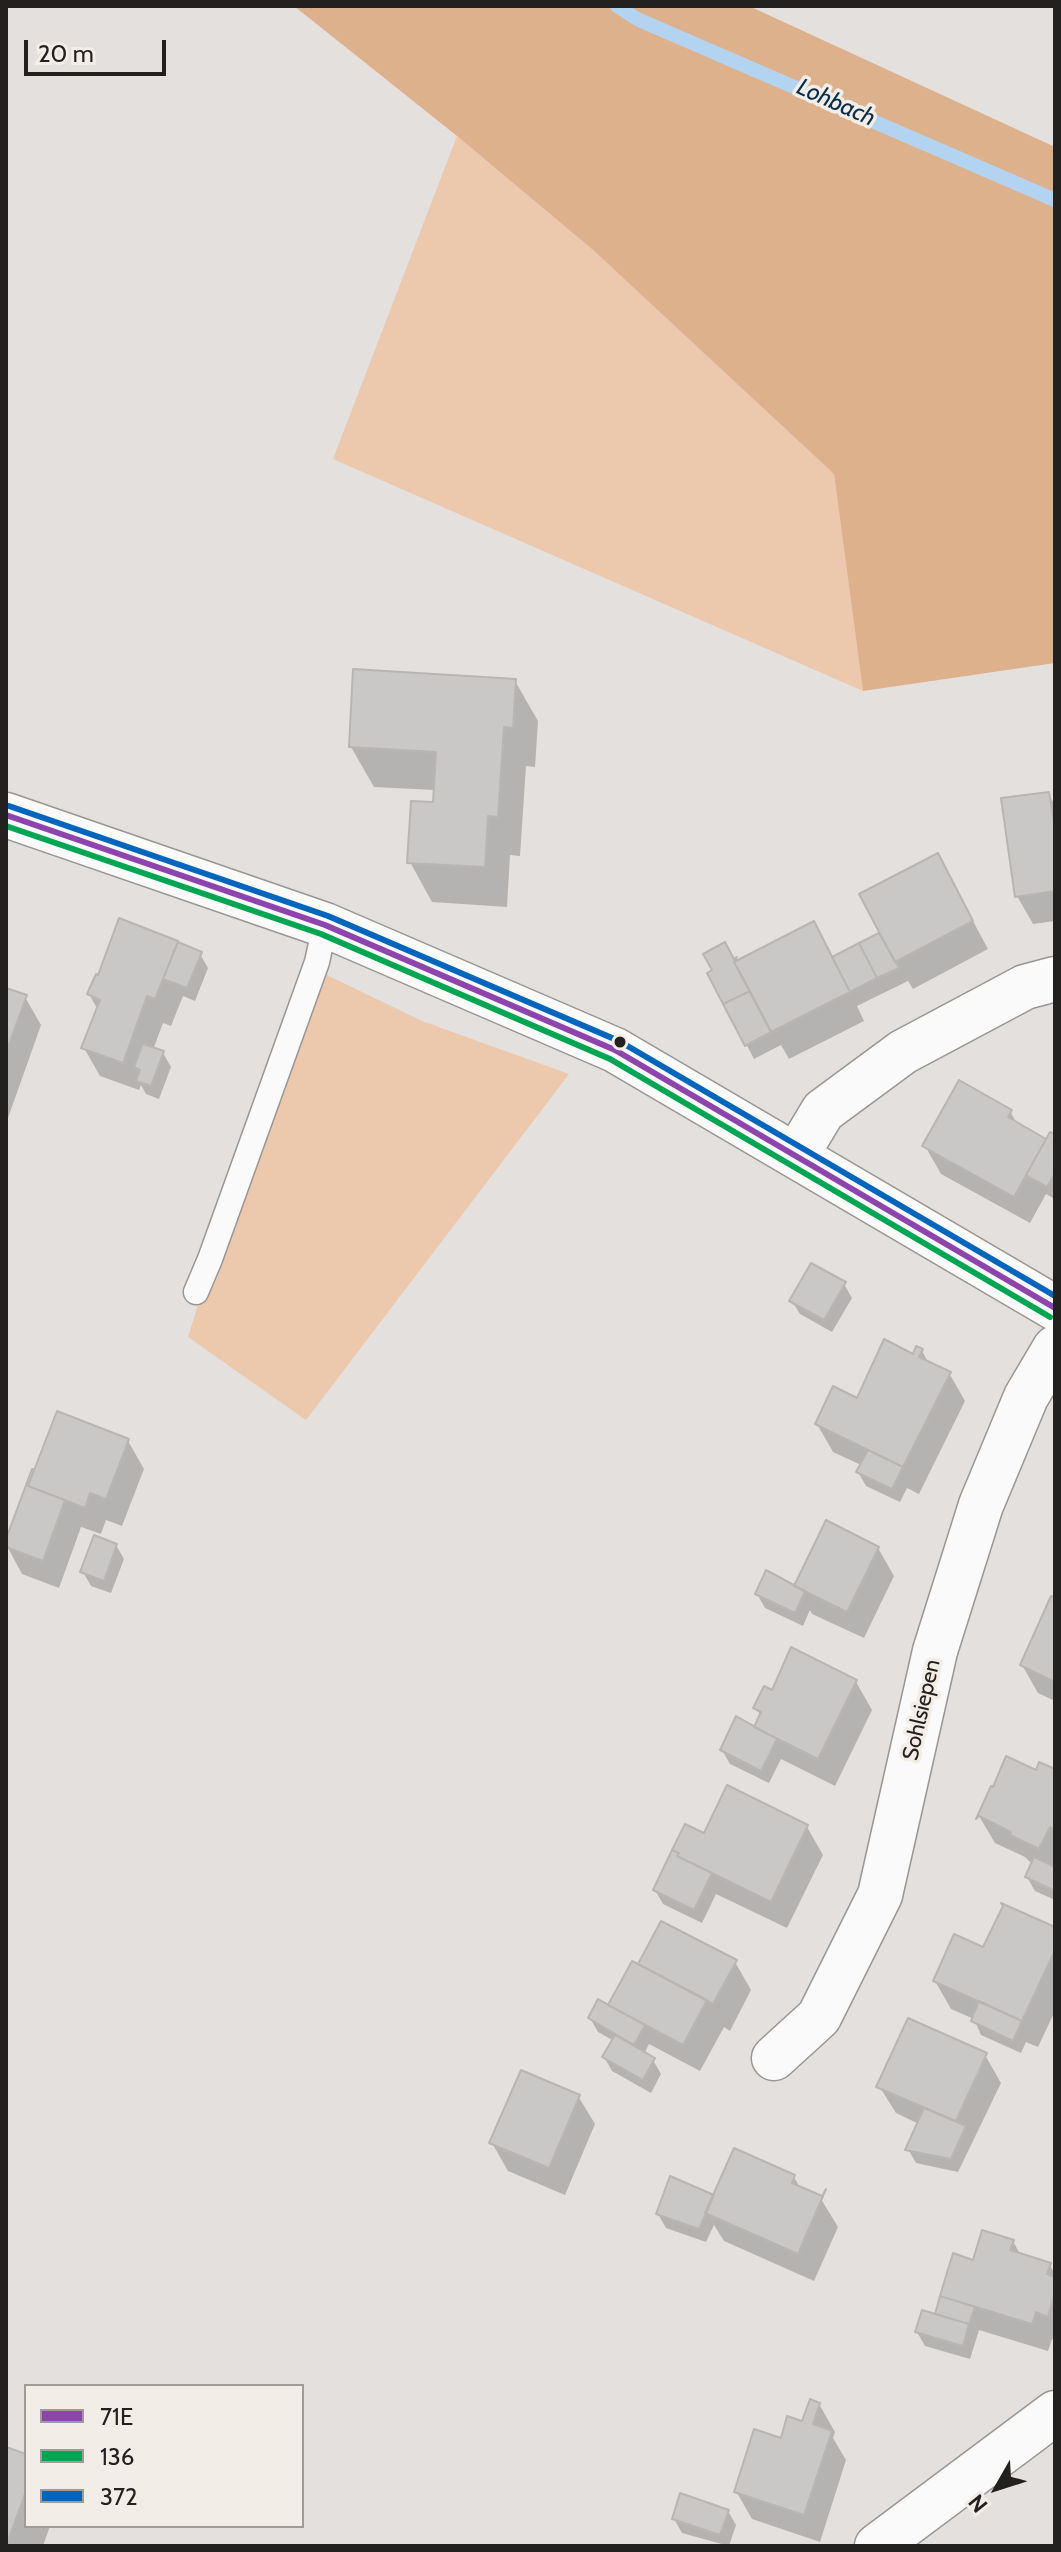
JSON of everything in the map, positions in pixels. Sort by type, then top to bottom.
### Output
[{"type":"street","points":[[6,815],[325,925],[615,1050],[1055,1308]]},
{"type":"street","points":[[796,1156],[823,1111],[903,1052],[1025,987],[1055,979]]},
{"type":"street","name":"Sohlsiepen","points":[[774,2058],[819,2017],[880,1895],[935,1651],[981,1505],[1026,1397],[1055,1348]]},
{"type":"street","points":[[877,2546],[1055,2413]]},
{"type":"lane","points":[[196,1292],[317,962],[325,925]]},
{"type":"shaded area","points":[[294,6],[749,6],[1055,147],[1055,663],[863,691],[834,474],[593,250]]},
{"type":"shaded area","points":[[457,136],[593,250],[834,474],[863,691],[333,459]]},
{"type":"shaded area","points":[[304,964],[422,1021],[569,1074],[306,1420],[188,1337]]},
{"type":"building","points":[[353,669],[516,679],[513,728],[504,727],[498,817],[488,816],[485,867],[407,863],[411,801],[433,802],[436,752],[349,747]]},
{"type":"building","points":[[1049,792],[1055,828],[1055,891],[1015,897],[1001,798]]},
{"type":"building","points":[[938,853],[973,921],[895,962],[859,894]]},
{"type":"building","points":[[119,918],[178,941],[155,999],[147,996],[123,1063],[81,1048],[100,1000],[87,994],[98,975]]},
{"type":"building","points":[[814,921],[850,992],[771,1032],[734,962]]},
{"type":"building","points":[[879,933],[899,968],[877,978],[859,943]]},
{"type":"building","points":[[178,942],[202,952],[187,988],[163,979]]},
{"type":"building","points":[[725,942],[734,959],[737,957],[734,962],[750,991],[723,1004],[707,973],[712,970],[703,954]]},
{"type":"building","points":[[859,943],[877,978],[850,992],[832,957]]},
{"type":"building","points":[[6,988],[27,995],[6,1052]]},
{"type":"building","points":[[750,991],[771,1032],[745,1046],[723,1004]]},
{"type":"building","points":[[143,1044],[164,1051],[151,1086],[136,1081],[140,1070],[134,1067]]},
{"type":"building","points":[[959,1080],[1012,1110],[1008,1117],[1046,1139],[1014,1197],[922,1146]]},
{"type":"building","points":[[1050,1132],[1055,1134],[1055,1173],[1047,1187],[1026,1175]]},
{"type":"building","points":[[811,1263],[846,1282],[824,1320],[789,1301]]},
{"type":"building","points":[[884,1339],[913,1354],[916,1346],[923,1349],[919,1357],[951,1372],[903,1467],[815,1424],[833,1386],[857,1398]]},
{"type":"building","points":[[57,1411],[129,1439],[106,1499],[90,1493],[85,1508],[28,1486]]},
{"type":"building","points":[[868,1450],[903,1467],[892,1489],[856,1472]]},
{"type":"building","points":[[32,1469],[28,1486],[65,1500],[43,1561],[6,1547],[6,1539]]},
{"type":"building","points":[[826,1520],[879,1547],[847,1612],[794,1586]]},
{"type":"building","points":[[94,1535],[117,1544],[104,1581],[80,1572]]},
{"type":"building","points":[[766,1570],[805,1591],[795,1613],[755,1594]]},
{"type":"building","points":[[1051,1596],[1055,1598],[1055,1682],[1020,1665]]},
{"type":"building","points":[[791,1647],[857,1680],[818,1759],[754,1727],[761,1712],[753,1708],[764,1686],[772,1690]]},
{"type":"building","points":[[736,1716],[777,1739],[761,1771],[720,1750]]},
{"type":"building","points":[[1006,1756],[1036,1770],[1039,1762],[1055,1769],[1055,1830],[1050,1827],[1039,1849],[979,1816],[976,1819]]},
{"type":"building","points":[[727,1785],[808,1825],[771,1902],[677,1856],[679,1853],[672,1850],[685,1824],[704,1833]]},
{"type":"building","points":[[672,1850],[679,1853],[677,1856],[712,1873],[694,1910],[653,1890]]},
{"type":"building","points":[[1034,1857],[1055,1867],[1055,1891],[1025,1877]]},
{"type":"building","points":[[1001,1903],[1055,1927],[1055,1950],[1022,2021],[933,1981],[954,1934],[983,1947],[1003,1906]]},
{"type":"building","points":[[661,1921],[737,1960],[713,2004],[638,1964]]},
{"type":"building","points":[[632,1961],[707,2000],[683,2045],[608,2005]]},
{"type":"building","points":[[598,1999],[645,2025],[634,2045],[588,2018]]},
{"type":"building","points":[[979,2001],[1022,2021],[1013,2041],[971,2021]]},
{"type":"building","points":[[908,2018],[987,2053],[956,2121],[876,2087]]},
{"type":"building","points":[[615,2035],[655,2058],[643,2080],[602,2057]]},
{"type":"building","points":[[521,2070],[580,2095],[549,2168],[489,2143]]},
{"type":"building","points":[[924,2108],[966,2126],[951,2159],[905,2150]]},
{"type":"building","points":[[734,2148],[795,2175],[792,2183],[822,2196],[826,2189],[798,2254],[705,2213]]},
{"type":"building","points":[[670,2176],[714,2195],[699,2229],[656,2214]]},
{"type":"building","points":[[982,2230],[1014,2240],[1010,2250],[1051,2263],[1047,2274],[1055,2277],[1055,2292],[1048,2317],[1036,2312],[1032,2324],[940,2296],[953,2253],[973,2260]]},
{"type":"building","points":[[940,2296],[975,2307],[969,2324],[935,2314]]},
{"type":"building","points":[[922,2310],[969,2324],[963,2346],[915,2332]]},
{"type":"building","points":[[810,2399],[820,2403],[813,2424],[832,2431],[804,2515],[734,2492],[754,2429],[781,2438],[787,2416],[802,2421]]},
{"type":"building","points":[[6,2447],[24,2453],[24,2496],[6,2546]]},
{"type":"building","points":[[680,2493],[729,2510],[720,2535],[672,2519]]},
{"type":"waterway","name":"Lohbach","points":[[617,6],[637,19],[1055,200]]},
{"type":"transit line","name":"372","points":[[9,806],[328,916],[619,1041],[1055,1296]]},
{"type":"transit line","name":"71E","points":[[6,815],[325,925],[615,1050],[1055,1308]]},
{"type":"transit line","name":"136","points":[[6,826],[321,934],[610,1059],[1050,1317]]}]
